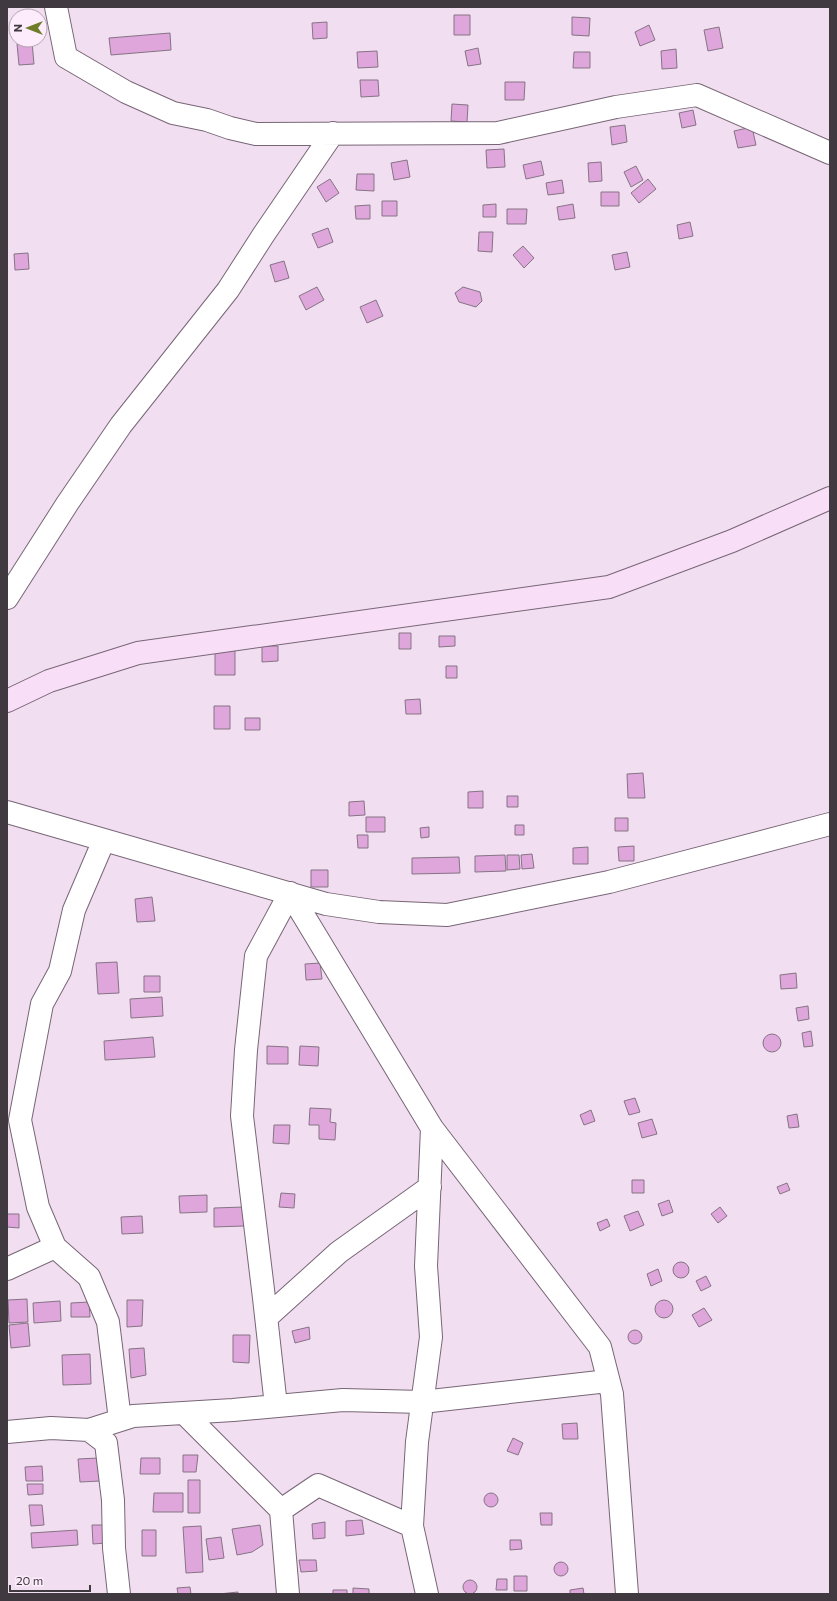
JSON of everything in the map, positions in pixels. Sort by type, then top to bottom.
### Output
[{"type":"main road","points":[[7,701],[49,681],[138,653],[609,587],[732,541],[830,498]]},
{"type":"street","points":[[56,7],[66,57],[126,92],[173,113],[207,120],[230,128],[256,134],[498,133],[616,107],[697,95],[830,153]]},
{"type":"street","points":[[7,598],[67,504],[121,425],[228,290],[264,234],[334,133]]},
{"type":"street","points":[[7,812],[326,904],[379,912],[447,915],[609,882],[830,824]]},
{"type":"street","points":[[104,840],[74,910],[60,971],[42,1004],[13,1118],[38,1207],[55,1247],[89,1278],[108,1322],[120,1420]]},
{"type":"street","points":[[290,893],[432,1128],[600,1347],[612,1394],[627,1594]]},
{"type":"street","points":[[276,1406],[267,1317],[242,1116],[246,1050],[256,956],[290,893]]},
{"type":"street","points":[[427,1594],[412,1526],[417,1442],[431,1337],[426,1266],[432,1128]]},
{"type":"street","points":[[267,1317],[339,1252],[430,1186]]},
{"type":"street","points":[[7,1269],[55,1247]]},
{"type":"street","points":[[7,1432],[51,1428],[89,1430],[133,1416],[343,1400],[422,1402],[608,1380]]},
{"type":"street","points":[[184,1413],[281,1510],[288,1594]]},
{"type":"street","points":[[89,1430],[106,1443],[113,1500],[114,1548],[119,1594]]},
{"type":"street","points":[[281,1510],[318,1485],[412,1526]]},
{"type":"building","points":[[454,15],[470,15],[470,35],[454,35]]},
{"type":"building","points":[[572,17],[590,18],[589,36],[572,35]]},
{"type":"building","points":[[327,22],[327,38],[313,39],[312,23]]},
{"type":"building","points":[[649,25],[655,40],[640,46],[635,32]]},
{"type":"building","points":[[719,27],[723,48],[708,51],[704,30]]},
{"type":"building","points":[[170,33],[171,50],[111,55],[109,38]]},
{"type":"building","points":[[17,48],[33,48],[34,64],[19,65]]},
{"type":"building","points":[[478,48],[481,64],[468,66],[465,51]]},
{"type":"building","points":[[676,49],[677,68],[662,69],[661,51]]},
{"type":"building","points":[[377,51],[378,67],[358,68],[357,52]]},
{"type":"building","points":[[574,52],[590,52],[590,68],[573,68]]},
{"type":"building","points":[[360,80],[378,80],[379,96],[361,97]]},
{"type":"building","points":[[505,82],[525,82],[524,100],[505,100]]},
{"type":"building","points":[[452,104],[468,105],[467,122],[451,121]]},
{"type":"building","points":[[693,110],[696,125],[682,128],[679,113]]},
{"type":"building","points":[[625,125],[627,142],[612,145],[610,127]]},
{"type":"building","points":[[752,127],[756,145],[738,148],[734,131]]},
{"type":"building","points":[[504,149],[505,167],[487,168],[486,150]]},
{"type":"building","points":[[407,160],[410,177],[394,180],[391,163]]},
{"type":"building","points":[[541,161],[544,175],[526,179],[523,165]]},
{"type":"building","points":[[601,162],[602,181],[589,182],[588,163]]},
{"type":"building","points":[[636,166],[643,180],[631,187],[624,172]]},
{"type":"building","points":[[357,174],[374,174],[374,191],[356,190]]},
{"type":"building","points":[[330,179],[339,193],[326,202],[317,187]]},
{"type":"building","points":[[648,179],[656,189],[639,203],[631,193]]},
{"type":"building","points":[[562,180],[564,193],[548,195],[546,183]]},
{"type":"building","points":[[601,192],[619,192],[619,206],[601,206]]},
{"type":"building","points":[[382,201],[397,201],[397,216],[382,216]]},
{"type":"building","points":[[496,204],[496,217],[483,217],[483,205]]},
{"type":"building","points":[[573,204],[575,218],[559,220],[557,207]]},
{"type":"building","points":[[370,205],[370,219],[356,219],[355,206]]},
{"type":"building","points":[[507,209],[527,209],[526,224],[507,224]]},
{"type":"building","points":[[690,222],[693,236],[679,239],[677,225]]},
{"type":"building","points":[[328,228],[333,242],[318,248],[312,234]]},
{"type":"building","points":[[479,232],[493,232],[492,252],[478,251]]},
{"type":"building","points":[[523,246],[534,258],[524,268],[513,255]]},
{"type":"building","points":[[627,252],[630,267],[615,270],[612,255]]},
{"type":"building","points":[[28,253],[29,269],[15,270],[14,254]]},
{"type":"building","points":[[284,261],[289,278],[275,282],[270,265]]},
{"type":"building","points":[[317,287],[324,300],[306,310],[299,296]]},
{"type":"building","points":[[463,287],[480,292],[482,301],[476,307],[459,302],[455,293]]},
{"type":"building","points":[[376,300],[383,316],[367,323],[360,307]]},
{"type":"building","points":[[399,633],[411,633],[411,649],[399,649]]},
{"type":"building","points":[[439,636],[455,636],[455,646],[439,647]]},
{"type":"building","points":[[262,646],[278,646],[278,661],[262,662]]},
{"type":"building","points":[[215,649],[235,649],[235,675],[215,675]]},
{"type":"building","points":[[446,666],[457,666],[457,678],[446,678]]},
{"type":"building","points":[[420,699],[421,714],[406,714],[405,700]]},
{"type":"building","points":[[214,706],[230,706],[230,729],[214,729]]},
{"type":"building","points":[[245,718],[260,718],[260,730],[245,730]]},
{"type":"building","points":[[643,773],[645,798],[628,798],[627,774]]},
{"type":"building","points":[[483,791],[483,808],[468,808],[468,792]]},
{"type":"building","points":[[507,796],[518,796],[518,807],[507,807]]},
{"type":"building","points":[[364,801],[365,815],[349,816],[349,802]]},
{"type":"building","points":[[366,817],[385,817],[385,832],[366,832]]},
{"type":"building","points":[[615,818],[628,818],[628,831],[615,831]]},
{"type":"building","points":[[515,825],[524,825],[524,835],[515,835]]},
{"type":"building","points":[[429,827],[429,837],[421,838],[420,828]]},
{"type":"building","points":[[357,835],[368,835],[368,848],[358,848]]},
{"type":"building","points":[[634,846],[634,861],[619,861],[618,847]]},
{"type":"building","points":[[588,847],[588,864],[573,864],[573,848]]},
{"type":"building","points":[[532,854],[534,868],[522,869],[521,855]]},
{"type":"building","points":[[505,855],[506,871],[475,872],[475,856]]},
{"type":"building","points":[[507,855],[519,855],[520,869],[507,870]]},
{"type":"building","points":[[459,857],[460,873],[412,874],[412,858]]},
{"type":"building","points":[[311,870],[328,870],[328,887],[311,887]]},
{"type":"building","points":[[152,897],[155,921],[137,922],[135,899]]},
{"type":"building","points":[[117,962],[119,993],[98,994],[96,963]]},
{"type":"building","points":[[320,963],[322,979],[306,980],[305,964]]},
{"type":"building","points":[[796,973],[797,988],[781,989],[780,975]]},
{"type":"building","points":[[144,976],[160,976],[160,992],[144,992]]},
{"type":"building","points":[[162,997],[163,1016],[131,1018],[130,999]]},
{"type":"building","points":[[808,1006],[809,1019],[798,1021],[796,1008]]},
{"type":"building","points":[[811,1031],[813,1046],[804,1047],[802,1033]]},
{"type":"building","points":[[772,1034],[778,1037],[781,1043],[778,1049],[772,1052],[766,1049],[763,1043],[766,1037]]},
{"type":"building","points":[[153,1037],[155,1057],[105,1060],[104,1041]]},
{"type":"building","points":[[267,1046],[288,1047],[288,1064],[267,1064]]},
{"type":"building","points":[[300,1046],[319,1047],[318,1066],[299,1065]]},
{"type":"building","points":[[635,1098],[640,1112],[629,1115],[624,1101]]},
{"type":"building","points":[[310,1108],[331,1109],[330,1122],[336,1123],[335,1140],[319,1139],[319,1125],[309,1125]]},
{"type":"building","points":[[591,1110],[595,1121],[584,1125],[580,1115]]},
{"type":"building","points":[[797,1114],[799,1127],[789,1128],[787,1116]]},
{"type":"building","points":[[652,1119],[657,1134],[642,1138],[638,1123]]},
{"type":"building","points":[[274,1125],[290,1125],[289,1144],[273,1143]]},
{"type":"building","points":[[632,1180],[644,1180],[644,1193],[632,1193]]},
{"type":"building","points":[[787,1183],[790,1190],[780,1194],[777,1187]]},
{"type":"building","points":[[281,1193],[295,1194],[294,1208],[279,1207]]},
{"type":"building","points":[[207,1195],[207,1212],[180,1213],[179,1196]]},
{"type":"building","points":[[669,1200],[673,1212],[662,1216],[658,1204]]},
{"type":"building","points":[[244,1207],[244,1226],[214,1227],[214,1208]]},
{"type":"building","points":[[720,1207],[727,1216],[718,1223],[711,1214]]},
{"type":"building","points":[[638,1211],[644,1225],[630,1231],[624,1216]]},
{"type":"building","points":[[7,1214],[19,1214],[19,1228],[7,1227]]},
{"type":"building","points":[[142,1216],[143,1233],[122,1234],[121,1217]]},
{"type":"building","points":[[607,1219],[610,1226],[600,1231],[597,1223]]},
{"type":"building","points":[[681,1262],[687,1264],[689,1270],[687,1276],[681,1278],[675,1276],[673,1270],[675,1264]]},
{"type":"building","points":[[658,1269],[662,1281],[651,1286],[647,1274]]},
{"type":"building","points":[[706,1276],[711,1286],[701,1291],[696,1281]]},
{"type":"building","points":[[27,1299],[28,1322],[9,1323],[8,1300]]},
{"type":"building","points":[[127,1300],[143,1300],[142,1326],[127,1327]]},
{"type":"building","points":[[664,1300],[670,1303],[673,1309],[670,1315],[664,1318],[658,1315],[655,1309],[658,1303]]},
{"type":"building","points":[[60,1301],[61,1321],[34,1323],[33,1303]]},
{"type":"building","points":[[89,1302],[90,1317],[71,1317],[71,1303]]},
{"type":"building","points":[[704,1308],[712,1320],[699,1327],[692,1315]]},
{"type":"building","points":[[28,1323],[30,1346],[11,1348],[9,1325]]},
{"type":"building","points":[[309,1327],[310,1339],[295,1343],[292,1331]]},
{"type":"building","points":[[635,1330],[640,1332],[642,1337],[640,1342],[635,1344],[630,1342],[628,1337],[630,1332]]},
{"type":"building","points":[[233,1335],[250,1335],[249,1363],[233,1362]]},
{"type":"building","points":[[144,1348],[146,1375],[131,1378],[129,1349]]},
{"type":"building","points":[[90,1354],[91,1384],[63,1385],[62,1355]]},
{"type":"building","points":[[577,1423],[578,1439],[563,1439],[562,1424]]},
{"type":"building","points":[[513,1438],[523,1443],[518,1455],[507,1451]]},
{"type":"building","points":[[183,1455],[198,1455],[196,1472],[183,1472]]},
{"type":"building","points":[[98,1458],[100,1481],[80,1482],[78,1459]]},
{"type":"building","points":[[141,1458],[160,1458],[160,1474],[140,1474]]},
{"type":"building","points":[[42,1466],[43,1481],[26,1481],[25,1467]]},
{"type":"building","points":[[188,1480],[200,1480],[200,1513],[188,1513]]},
{"type":"building","points":[[27,1484],[43,1484],[43,1494],[28,1495]]},
{"type":"building","points":[[154,1493],[183,1493],[183,1512],[153,1512]]},
{"type":"building","points":[[488,1493],[494,1493],[498,1497],[498,1503],[494,1507],[488,1507],[484,1503],[484,1497]]},
{"type":"building","points":[[29,1505],[42,1505],[44,1525],[31,1526]]},
{"type":"building","points":[[540,1513],[552,1513],[552,1525],[541,1525]]},
{"type":"building","points":[[362,1520],[364,1534],[346,1536],[346,1521]]},
{"type":"building","points":[[325,1522],[325,1538],[313,1539],[312,1524]]},
{"type":"building","points":[[92,1525],[105,1525],[106,1543],[93,1544]]},
{"type":"building","points":[[260,1525],[263,1545],[252,1552],[237,1555],[232,1529]]},
{"type":"building","points":[[201,1526],[203,1572],[186,1573],[183,1527]]},
{"type":"building","points":[[77,1530],[78,1545],[32,1548],[31,1533]]},
{"type":"building","points":[[142,1530],[156,1530],[156,1556],[142,1556]]},
{"type":"building","points":[[221,1537],[224,1558],[209,1560],[206,1539]]},
{"type":"building","points":[[510,1540],[521,1540],[522,1549],[510,1550]]},
{"type":"building","points":[[299,1560],[316,1560],[317,1571],[301,1572]]},
{"type":"building","points":[[561,1562],[566,1564],[568,1569],[566,1574],[561,1576],[556,1574],[554,1569],[556,1564]]},
{"type":"building","points":[[514,1576],[527,1576],[527,1591],[514,1591]]},
{"type":"building","points":[[497,1579],[507,1579],[507,1590],[496,1590]]},
{"type":"building","points":[[470,1580],[475,1582],[477,1587],[475,1592],[470,1594],[465,1592],[463,1587],[465,1582]]},
{"type":"building","points":[[190,1587],[191,1594],[178,1594],[177,1588]]},
{"type":"building","points":[[353,1588],[369,1589],[369,1594],[353,1594]]},
{"type":"building","points":[[583,1588],[584,1594],[570,1594],[570,1590]]},
{"type":"building","points":[[333,1590],[347,1590],[347,1594],[333,1594]]},
{"type":"building","points":[[238,1592],[238,1594],[219,1594]]}]
